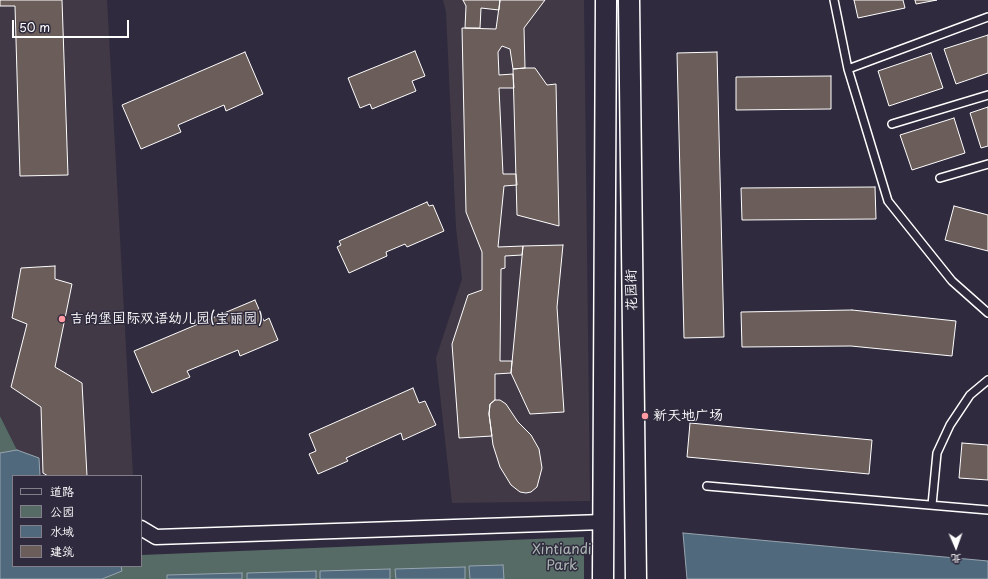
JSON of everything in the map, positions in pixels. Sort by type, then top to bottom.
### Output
[{"type":"main road","name":"花园街","points":[[603,579],[606,0]]},
{"type":"main road","name":"花园街","points":[[629,0],[636,579]]},
{"type":"street","points":[[142,529],[156,537],[603,522]]},
{"type":"lane","points":[[834,0],[848,69],[888,201],[952,281],[988,313]]},
{"type":"lane","points":[[848,69],[988,17]]},
{"type":"lane","points":[[892,124],[988,95]]},
{"type":"lane","points":[[940,178],[988,164]]},
{"type":"lane","points":[[932,505],[937,453],[950,426],[970,395],[988,380]]},
{"type":"lane","points":[[707,486],[988,510]]},
{"type":"shaded area","points":[[0,0],[107,0],[133,475],[40,475],[39,458],[17,450],[0,416]]},
{"type":"shaded area","points":[[443,0],[584,0],[590,501],[452,503],[436,358],[462,279],[456,228],[446,12]]},
{"type":"green space","name":"Xintiandi Park","points":[[0,416],[17,450],[39,458],[40,475],[12,475],[12,567],[142,567],[142,555],[584,537],[584,579],[0,579]]},
{"type":"water","points":[[17,450],[39,458],[40,475],[12,475],[12,567],[121,567],[122,571],[102,579],[0,579],[0,453]]},
{"type":"water","points":[[683,533],[988,561],[988,579],[687,579]]},
{"type":"water","points":[[503,565],[504,579],[470,579],[469,566]]},
{"type":"water","points":[[465,567],[465,579],[396,579],[395,569]]},
{"type":"water","points":[[390,569],[390,579],[320,579],[320,571]]},
{"type":"water","points":[[316,571],[316,579],[247,579],[247,573]]},
{"type":"water","points":[[242,573],[242,579],[167,579],[167,575]]},
{"type":"building","points":[[0,0],[62,0],[68,175],[20,176],[15,6],[0,6]]},
{"type":"building","points":[[463,0],[500,0],[499,10],[481,8],[480,28],[465,28],[466,6]]},
{"type":"building","points":[[500,0],[545,0],[524,28],[525,68],[513,69],[510,49],[502,46],[498,52],[499,75],[513,74],[514,88],[499,88],[503,174],[516,174],[517,185],[504,186],[498,247],[523,246],[522,255],[505,256],[505,268],[501,269],[500,361],[512,361],[511,373],[495,374],[495,400],[490,404],[489,414],[492,436],[459,438],[452,344],[468,295],[482,290],[482,252],[466,212],[462,28],[496,29]]},
{"type":"building","points":[[854,0],[903,0],[905,8],[858,18]]},
{"type":"building","points":[[915,0],[937,0],[916,4]]},
{"type":"building","points":[[988,35],[988,73],[956,84],[944,49]]},
{"type":"building","points":[[415,51],[425,76],[412,81],[416,91],[372,109],[370,104],[360,108],[348,78]]},
{"type":"building","points":[[245,52],[263,94],[226,111],[224,105],[178,125],[181,132],[141,149],[122,105]]},
{"type":"building","points":[[717,52],[724,337],[684,338],[677,53]]},
{"type":"building","points":[[931,53],[943,88],[889,106],[878,71]]},
{"type":"building","points":[[535,68],[547,85],[556,84],[559,226],[517,215],[513,69]]},
{"type":"building","points":[[831,76],[831,109],[736,110],[736,77]]},
{"type":"building","points":[[988,107],[988,146],[981,148],[970,113]]},
{"type":"building","points":[[954,118],[965,153],[912,170],[900,135]]},
{"type":"building","points":[[875,187],[876,219],[742,220],[741,188]]},
{"type":"building","points":[[427,202],[429,206],[433,205],[444,231],[407,247],[405,244],[386,252],[387,256],[349,273],[337,247],[341,245],[339,241]]},
{"type":"building","points":[[954,206],[988,215],[988,251],[945,240]]},
{"type":"building","points":[[563,245],[557,307],[564,412],[530,414],[511,373],[523,246]]},
{"type":"building","points":[[55,266],[55,279],[72,284],[55,367],[82,383],[87,475],[46,475],[43,473],[41,407],[11,387],[27,324],[12,318],[21,268]]},
{"type":"building","points":[[255,300],[264,321],[269,318],[278,340],[240,356],[238,350],[187,371],[190,377],[152,393],[134,351]]},
{"type":"building","points":[[852,310],[956,321],[952,356],[851,346],[742,347],[741,312]]},
{"type":"building","points":[[413,388],[419,403],[425,401],[436,425],[403,440],[401,433],[346,458],[348,461],[318,474],[309,454],[316,451],[309,434]]},
{"type":"building","points":[[495,400],[500,400],[506,404],[518,422],[531,435],[539,449],[542,468],[537,487],[531,492],[520,492],[511,485],[500,467],[493,445],[489,414],[490,404]]},
{"type":"building","points":[[690,423],[872,440],[869,474],[687,457]]},
{"type":"building","points":[[962,443],[988,445],[988,480],[959,478]]},
{"type":"place","name":"吉的堡国际双语幼儿园(宝丽园)","points":[[62,319]]},
{"type":"place","name":"新天地广场","points":[[645,416]]}]
